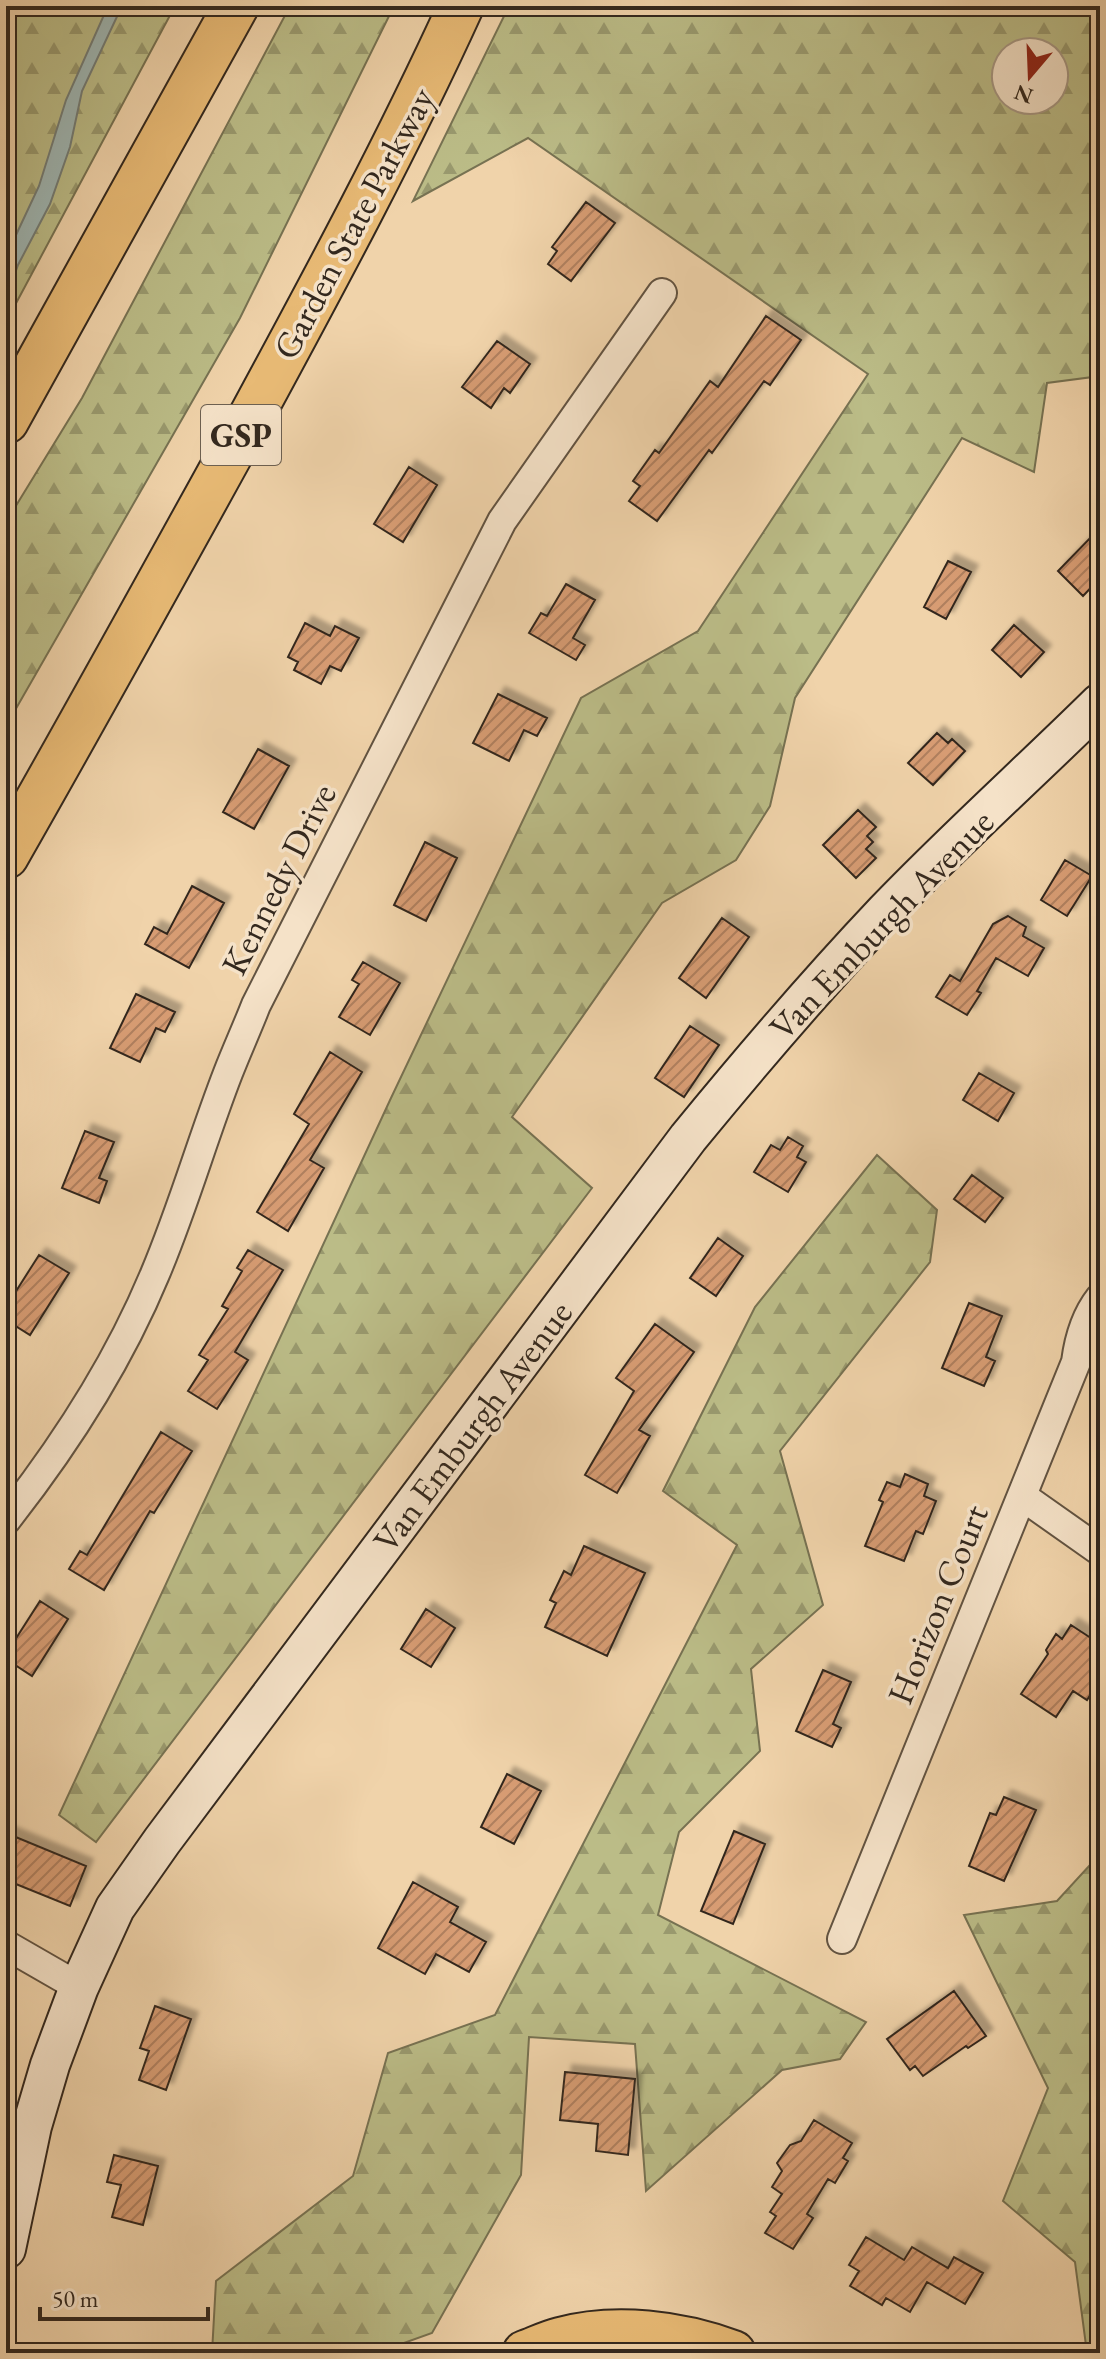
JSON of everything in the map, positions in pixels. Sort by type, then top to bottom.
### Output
[{"type":"main road","points":[[6,421],[236,6]]},
{"type":"main road","name":"Garden State Parkway","points":[[6,856],[312,303],[461,6]]},
{"type":"main road","name":"Van Emburgh Avenue","points":[[6,2249],[32,2126],[50,2065],[79,1987],[115,1908],[190,1800],[688,1138],[808,996],[886,911],[1100,703]]},
{"type":"main road","points":[[525,2353],[570,2338],[640,2333],[703,2342],[733,2353]]},
{"type":"street","name":"Kennedy Drive","points":[[6,1520],[78,1419],[118,1350],[154,1278],[184,1203],[227,1074],[256,1005],[502,521],[662,293]]},
{"type":"street","name":"Horizon Court","points":[[842,1939],[1076,1362],[1085,1322],[1100,1298]]},
{"type":"street","points":[[1022,1496],[1100,1551]]},
{"type":"street","points":[[6,1945],[79,1987]]},
{"type":"green space","points":[[6,6],[175,6],[6,322]]},
{"type":"green space","points":[[290,6],[394,6],[240,318],[6,726],[6,522],[82,398]]},
{"type":"green space","points":[[509,6],[1100,6],[1100,376],[1047,383],[1034,472],[962,438],[795,698],[770,806],[736,860],[662,903],[512,1117],[592,1188],[96,1842],[59,1815],[391,1098],[581,698],[698,631],[868,374],[528,138],[413,201]]},
{"type":"green space","points":[[877,1155],[937,1210],[930,1262],[780,1451],[823,1605],[751,1669],[760,1751],[679,1832],[658,1915],[866,2022],[840,2059],[782,2070],[646,2191],[635,2044],[529,2037],[521,2175],[432,2333],[376,2353],[212,2353],[216,2281],[353,2176],[388,2053],[495,2015],[737,1545],[663,1491],[755,1307]]},
{"type":"green space","points":[[1100,1854],[1100,2353],[1087,2353],[1075,2262],[1003,2201],[1048,2088],[964,1915],[1057,1901]]},
{"type":"water","points":[[108,6],[122,6],[82,91],[70,147],[50,204],[18,265],[6,299],[6,262],[39,186],[66,100]]},
{"type":"building","points":[[586,202],[615,223],[571,281],[548,264],[557,251],[552,247]]},
{"type":"building","points":[[766,316],[801,340],[770,385],[764,381],[712,453],[709,450],[657,521],[629,501],[640,486],[633,481],[655,450],[659,453],[710,381],[718,387]]},
{"type":"building","points":[[497,341],[530,364],[510,393],[504,388],[491,408],[462,387]]},
{"type":"building","points":[[409,467],[437,485],[403,542],[374,524]]},
{"type":"building","points":[[1100,528],[1100,578],[1083,596],[1058,571]]},
{"type":"building","points":[[948,561],[971,572],[946,619],[924,607]]},
{"type":"building","points":[[566,584],[595,600],[573,638],[585,645],[576,660],[529,633],[541,613],[547,616]]},
{"type":"building","points":[[305,623],[330,636],[335,626],[359,638],[341,671],[330,666],[321,684],[294,670],[298,662],[288,657]]},
{"type":"building","points":[[1014,625],[1044,652],[1021,677],[992,650]]},
{"type":"building","points":[[498,694],[547,718],[537,736],[524,730],[509,761],[473,743]]},
{"type":"building","points":[[937,733],[948,743],[952,739],[965,751],[933,785],[908,763]]},
{"type":"building","points":[[258,749],[289,766],[254,829],[223,812]]},
{"type":"building","points":[[858,810],[876,827],[867,836],[873,842],[866,849],[876,858],[856,878],[823,845]]},
{"type":"building","points":[[425,842],[457,858],[426,921],[394,905]]},
{"type":"building","points":[[1065,860],[1092,876],[1067,916],[1041,900]]},
{"type":"building","points":[[192,886],[224,903],[189,968],[145,944],[154,927],[167,934]]},
{"type":"building","points":[[1008,916],[1026,927],[1023,936],[1044,948],[1028,976],[996,958],[977,991],[981,993],[967,1015],[936,997],[950,975],[960,981],[993,924]]},
{"type":"building","points":[[722,918],[749,937],[706,998],[679,978]]},
{"type":"building","points":[[363,962],[400,983],[370,1035],[339,1017],[359,984],[352,980]]},
{"type":"building","points":[[136,994],[175,1012],[165,1032],[156,1028],[140,1062],[110,1048]]},
{"type":"building","points":[[690,1026],[719,1045],[684,1097],[655,1078]]},
{"type":"building","points":[[330,1052],[362,1072],[310,1160],[324,1168],[288,1231],[257,1212],[309,1124],[294,1114]]},
{"type":"building","points":[[979,1073],[1014,1093],[998,1121],[963,1100]]},
{"type":"building","points":[[85,1131],[114,1142],[99,1178],[107,1181],[99,1203],[62,1188]]},
{"type":"building","points":[[788,1137],[803,1146],[797,1157],[806,1162],[788,1192],[754,1172],[771,1145],[780,1150]]},
{"type":"building","points":[[972,1175],[1003,1198],[985,1222],[954,1199]]},
{"type":"building","points":[[718,1238],[743,1256],[716,1296],[690,1278]]},
{"type":"building","points":[[248,1250],[283,1270],[235,1352],[248,1360],[217,1409],[188,1391],[208,1360],[199,1355],[228,1309],[222,1306],[242,1271],[237,1268]]},
{"type":"building","points":[[39,1255],[69,1273],[30,1335],[6,1320],[6,1307]]},
{"type":"building","points":[[969,1303],[1002,1316],[986,1357],[995,1361],[984,1386],[942,1368]]},
{"type":"building","points":[[655,1324],[694,1352],[639,1430],[650,1436],[617,1493],[585,1475],[634,1391],[616,1378]]},
{"type":"building","points":[[161,1432],[192,1451],[154,1513],[150,1511],[104,1590],[69,1569],[80,1551],[87,1555]]},
{"type":"building","points":[[905,1474],[928,1484],[924,1496],[936,1501],[923,1534],[916,1531],[904,1561],[865,1546],[883,1502],[879,1500],[887,1482],[900,1487]]},
{"type":"building","points":[[584,1546],[645,1573],[607,1656],[545,1627],[556,1603],[550,1600],[564,1571],[571,1575]]},
{"type":"building","points":[[40,1601],[68,1619],[32,1676],[6,1659],[6,1654]]},
{"type":"building","points":[[426,1609],[455,1628],[431,1667],[401,1649]]},
{"type":"building","points":[[1071,1625],[1100,1644],[1100,1680],[1087,1700],[1073,1691],[1056,1717],[1021,1694],[1048,1654],[1046,1650],[1056,1634],[1062,1639]]},
{"type":"building","points":[[823,1670],[851,1682],[833,1724],[841,1728],[832,1747],[796,1731]]},
{"type":"building","points":[[507,1774],[541,1791],[514,1844],[481,1827]]},
{"type":"building","points":[[1004,1797],[1036,1810],[1004,1881],[969,1866],[990,1813],[996,1815]]},
{"type":"building","points":[[734,1831],[765,1844],[733,1924],[701,1911]]},
{"type":"building","points":[[6,1833],[86,1866],[70,1906],[6,1880]]},
{"type":"building","points":[[413,1882],[458,1907],[450,1922],[486,1942],[469,1972],[436,1954],[425,1974],[378,1948]]},
{"type":"building","points":[[954,1991],[986,2036],[923,2076],[915,2066],[910,2070],[887,2039]]},
{"type":"building","points":[[155,2006],[191,2019],[166,2090],[139,2080],[149,2051],[140,2048]]},
{"type":"building","points":[[565,2072],[635,2079],[628,2155],[596,2151],[598,2124],[560,2120]]},
{"type":"building","points":[[814,2120],[852,2143],[843,2158],[848,2161],[835,2183],[828,2179],[807,2214],[813,2218],[793,2249],[765,2233],[776,2216],[770,2212],[782,2194],[772,2187],[782,2171],[777,2163],[790,2145],[801,2141]]},
{"type":"building","points":[[114,2155],[158,2166],[143,2225],[112,2217],[121,2185],[107,2182]]},
{"type":"building","points":[[866,2237],[904,2260],[912,2247],[948,2268],[954,2257],[983,2273],[965,2304],[927,2282],[910,2312],[886,2298],[882,2305],[850,2286],[859,2271],[849,2265]]}]
